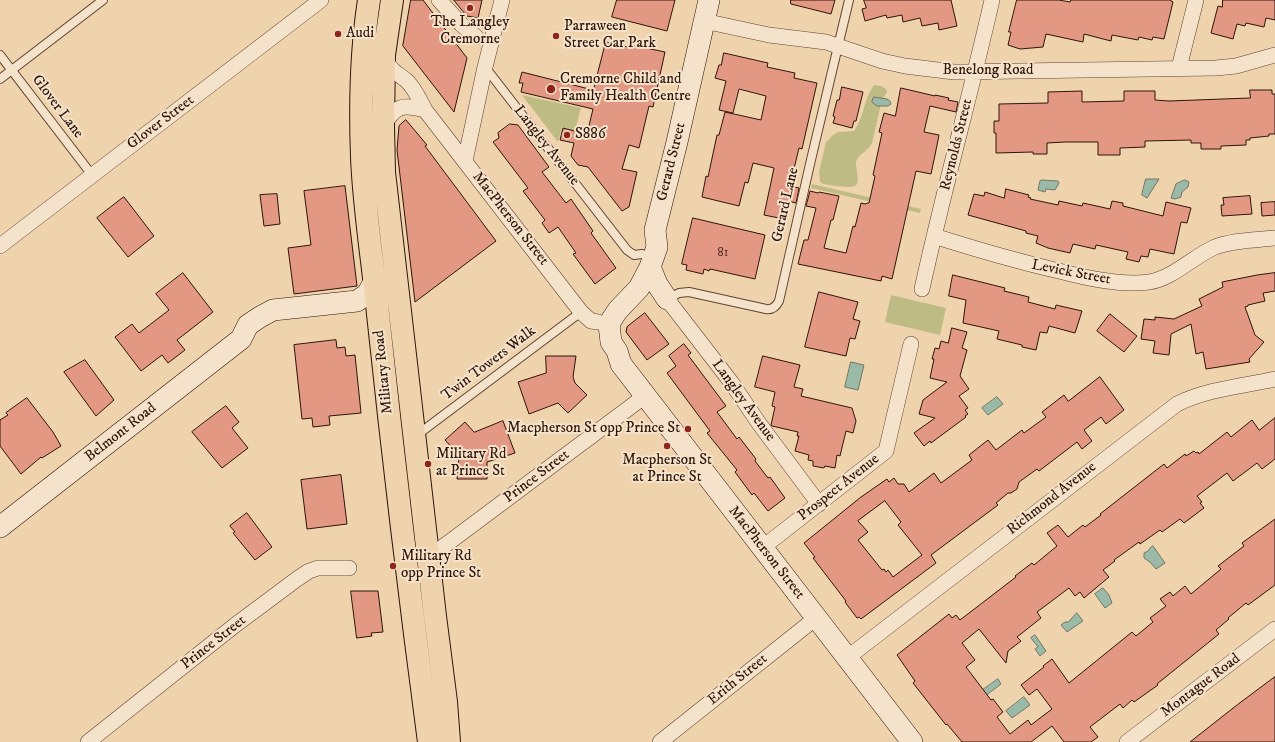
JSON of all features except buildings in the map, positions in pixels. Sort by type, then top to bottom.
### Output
[{"type":"highway","name":"Military Road","points":[[369,0],[364,31],[361,89],[362,158],[374,282],[389,310],[414,437],[446,702],[449,742]]},
{"type":"highway","name":"Military Road","points":[[392,0],[384,55],[382,126],[389,310],[406,569],[429,742]]},
{"type":"main road","name":"Gerard Street","points":[[622,364],[617,351],[611,342],[609,325],[618,310],[639,288],[646,260],[647,242],[655,230],[681,127],[709,0]]},
{"type":"main road","name":"Gerard Street","points":[[589,317],[600,314],[603,308],[629,279],[635,270],[646,260]]},
{"type":"main road","points":[[646,260],[656,284],[667,299]]},
{"type":"main road","name":"Belmont Road","points":[[0,527],[241,339],[248,325],[260,316],[273,310],[357,300],[368,294],[374,282]]},
{"type":"main road","name":"Belmont Road","points":[[241,339],[255,336],[278,323],[389,310]]},
{"type":"main road","points":[[589,317],[598,330],[602,346],[608,358],[622,364]]},
{"type":"main road","name":"MacPherson Street","points":[[622,364],[645,396],[912,742]]},
{"type":"street","name":"Glover Street","points":[[0,246],[321,0]]},
{"type":"street","points":[[439,0],[461,24],[476,37]]},
{"type":"street","points":[[465,161],[485,67],[502,0]]},
{"type":"street","name":"Reynolds Street","points":[[922,289],[992,0]]},
{"type":"street","points":[[1179,68],[1196,0]]},
{"type":"street","name":"Benelong Road","points":[[704,21],[769,35],[826,42],[882,61],[905,66],[954,72],[1236,66],[1275,55]]},
{"type":"street","name":"MacPherson Street","points":[[384,55],[388,65],[413,88],[425,110],[589,317]]},
{"type":"street","points":[[382,126],[390,114],[398,107],[406,106],[425,110]]},
{"type":"street","name":"Levick Street","points":[[934,236],[1008,259],[1089,279],[1123,282],[1149,282],[1165,276],[1215,247],[1237,242],[1275,238]]},
{"type":"street","name":"Langley Avenue","points":[[667,299],[731,382],[758,422],[819,504]]},
{"type":"street","name":"Prospect Avenue","points":[[762,548],[886,451],[911,344]]},
{"type":"street","name":"Richmond Avenue","points":[[847,658],[1177,404],[1187,398],[1275,379]]},
{"type":"street","name":"Prince Street","points":[[428,558],[645,396]]},
{"type":"street","name":"Prince Street","points":[[88,742],[234,626],[309,571],[318,568],[349,568]]},
{"type":"street","name":"Erith Street","points":[[660,742],[816,618]]},
{"type":"street","name":"Montague Road","points":[[1127,742],[1275,629]]},
{"type":"lane","points":[[0,79],[103,0]]},
{"type":"lane","name":"Gerard Lane","points":[[667,299],[679,293],[689,292],[766,309],[770,309],[779,302],[849,0]]},
{"type":"lane","name":"Glover Lane","points":[[0,55],[92,175]]},
{"type":"lane","name":"Langley Avenue","points":[[485,67],[627,250],[646,260]]},
{"type":"lane","name":"Twin Towers Walk","points":[[414,437],[589,317]]},
{"type":"shaded area","points":[[874,85],[881,86],[886,89],[887,92],[882,100],[872,143],[856,160],[858,179],[857,184],[852,187],[842,187],[820,182],[819,172],[826,142],[838,132],[854,131],[860,120],[868,95]]},
{"type":"shaded area","points":[[522,95],[581,108],[575,130],[562,127],[558,142]]},
{"type":"shaded area","points":[[874,97],[887,99],[891,104],[888,106],[877,106],[872,102]]},
{"type":"shaded area","points":[[1146,179],[1159,179],[1147,198],[1142,195]]},
{"type":"shaded area","points":[[1185,180],[1189,182],[1188,187],[1182,192],[1181,197],[1175,199],[1171,198],[1176,184]]},
{"type":"shaded area","points":[[1040,181],[1058,181],[1059,183],[1055,190],[1046,189],[1045,192],[1038,190]]},
{"type":"shaded area","points":[[812,184],[921,209],[920,213],[811,188]]},
{"type":"shaded area","points":[[891,295],[946,308],[940,335],[885,322]]},
{"type":"shaded area","points":[[851,362],[864,365],[858,390],[845,387]]},
{"type":"shaded area","points":[[997,397],[1003,404],[988,415],[982,408]]},
{"type":"shaded area","points":[[1153,546],[1165,563],[1156,569],[1144,558],[1144,553]]},
{"type":"shaded area","points":[[1103,588],[1109,595],[1112,603],[1105,608],[1095,594]]},
{"type":"shaded area","points":[[1077,613],[1083,621],[1067,632],[1061,625],[1068,622]]},
{"type":"shaded area","points":[[1035,635],[1046,651],[1040,656],[1035,649],[1038,647],[1031,638]]},
{"type":"shaded area","points":[[998,679],[1001,684],[984,697],[980,692]]},
{"type":"shaded area","points":[[1024,697],[1030,705],[1012,718],[1006,711]]},
{"type":"place","name":"The Langley Cremorne","points":[[470,8]]},
{"type":"place","name":"Audi","points":[[338,34]]},
{"type":"place","name":"Parraween Street Car Park","points":[[556,36]]},
{"type":"place","name":"Cremorne Child and Family Health Centre","points":[[551,89]]},
{"type":"place","name":"S886","points":[[567,135]]},
{"type":"place","name":"Macpherson St opp Prince St","points":[[688,429]]},
{"type":"place","name":"Macpherson St at Prince St","points":[[667,446]]},
{"type":"place","name":"Military Rd at Prince St","points":[[428,464]]},
{"type":"place","name":"Military Rd opp Prince St","points":[[393,566]]}]
